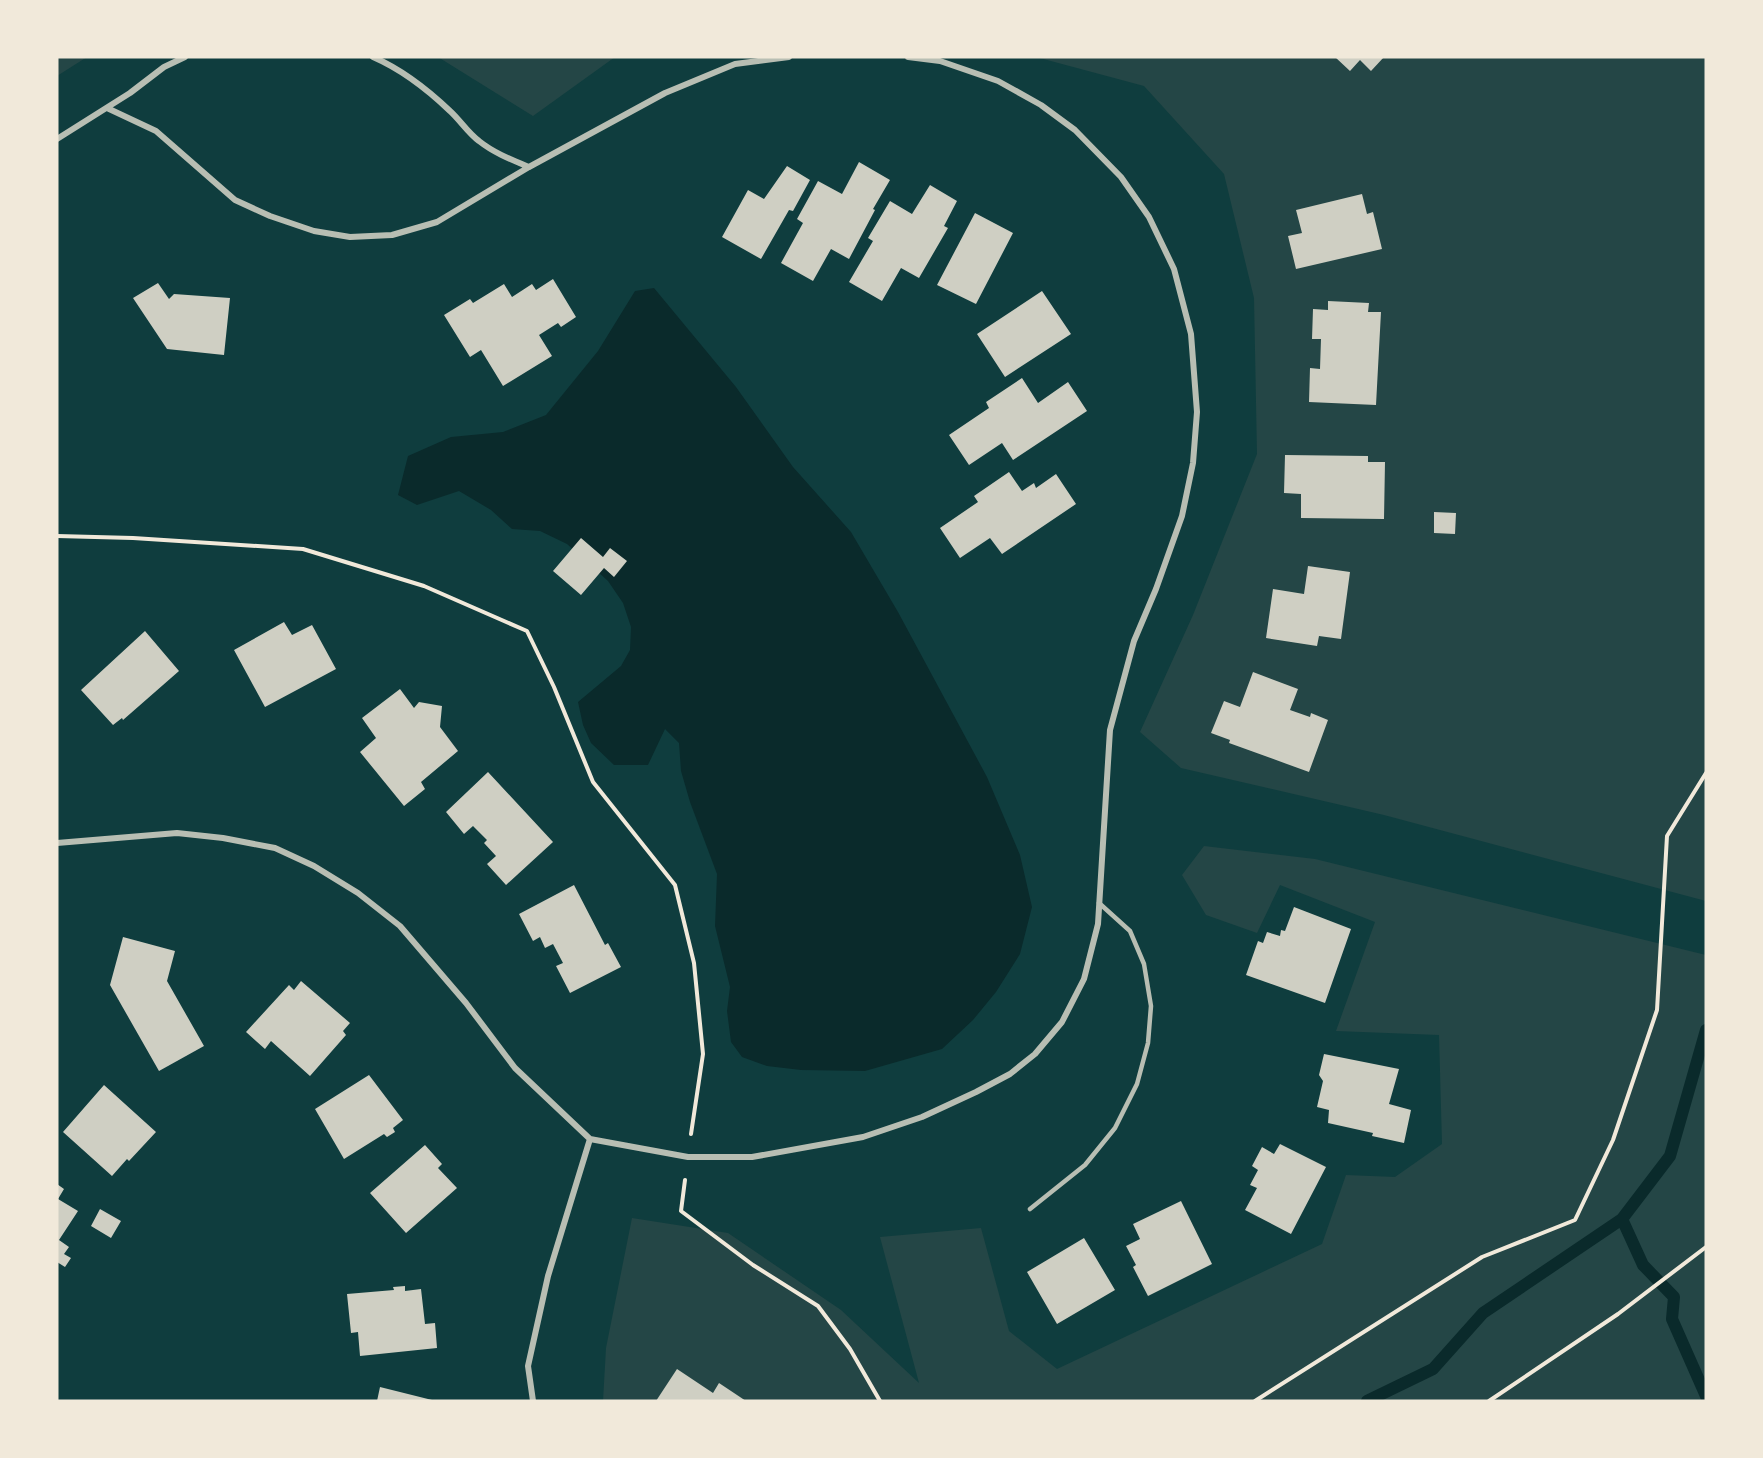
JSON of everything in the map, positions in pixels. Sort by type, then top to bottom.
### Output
[{"type":"street","points":[[57,139],[130,93],[164,67],[185,57]]},
{"type":"street","points":[[374,57],[419,83],[452,112],[477,140],[498,154],[529,167]]},
{"type":"street","points":[[106,108],[156,131],[235,200],[270,216],[314,231],[350,237],[392,235],[437,222],[529,167],[665,93],[735,64],[789,57]]},
{"type":"street","points":[[57,843],[177,833],[223,838],[275,848],[314,866],[358,893],[400,926],[466,1003],[515,1068],[590,1139],[688,1157],[752,1157],[863,1137],[922,1117],[976,1092],[1010,1074],[1035,1054],[1062,1022],[1084,979],[1098,924],[1110,730],[1134,641],[1156,589],[1182,516],[1193,463],[1197,412],[1191,334],[1174,269],[1149,217],[1121,177],[1075,130],[1041,105],[998,81],[940,61],[908,57]]},
{"type":"street","points":[[534,1401],[528,1366],[548,1276],[590,1139]]},
{"type":"lane","points":[[1030,1209],[1085,1164],[1114,1128],[1137,1084],[1148,1043],[1151,1006],[1144,964],[1130,931],[1099,903]]},
{"type":"path","points":[[57,536],[133,538],[303,549],[424,586],[526,631],[554,687],[593,782],[675,885],[694,963],[703,1054],[681,1211],[753,1265],[818,1306],[849,1349],[880,1401]]},
{"type":"path","points":[[1255,1401],[1482,1257],[1575,1220],[1613,1140],[1657,1010],[1667,836],[1706,773]]},
{"type":"path","points":[[1489,1401],[1618,1314],[1706,1247]]},
{"type":"shaded area","points":[[57,57],[87,57],[57,76]]},
{"type":"shaded area","points":[[438,57],[615,57],[533,116]]},
{"type":"shaded area","points":[[1036,57],[1706,57],[1706,901],[1384,815],[1181,768],[1140,732],[1193,615],[1257,454],[1254,298],[1224,174],[1144,86]]},
{"type":"shaded area","points":[[654,288],[736,387],[793,467],[851,532],[898,612],[987,777],[1020,855],[1032,907],[1020,954],[996,992],[973,1020],[942,1049],[865,1071],[801,1070],[767,1066],[742,1057],[731,1042],[727,1011],[730,987],[715,926],[717,874],[681,771],[679,743],[665,729],[648,765],[614,765],[591,743],[583,725],[578,702],[621,666],[630,650],[631,627],[623,603],[608,581],[567,544],[540,531],[512,529],[491,510],[459,491],[417,505],[398,495],[408,456],[451,437],[503,432],[546,415],[598,351],[635,291]]},
{"type":"shaded area","points":[[1204,846],[1315,859],[1706,955],[1706,1401],[603,1401],[606,1348],[632,1218],[728,1233],[841,1310],[919,1383],[880,1237],[981,1228],[1009,1331],[1057,1369],[1322,1244],[1346,1175],[1395,1177],[1442,1144],[1439,1035],[1336,1031],[1375,922],[1280,885],[1257,933],[1206,915],[1182,875]]},
{"type":"building","points":[[1335,57],[1384,57],[1371,71],[1360,60],[1350,71]]},
{"type":"building","points":[[859,162],[890,180],[849,259],[831,249],[813,281],[781,263],[803,223],[797,219],[818,181],[842,194]]},
{"type":"building","points":[[787,166],[810,180],[793,211],[789,210],[761,259],[722,237],[748,190],[764,199]]},
{"type":"building","points":[[930,185],[957,201],[944,226],[948,228],[919,278],[901,268],[882,301],[849,282],[873,241],[868,238],[890,201],[912,214]]},
{"type":"building","points":[[1362,194],[1367,214],[1373,212],[1382,249],[1296,269],[1288,236],[1302,233],[1296,210]]},
{"type":"building","points":[[975,213],[1013,233],[976,304],[937,285]]},
{"type":"building","points":[[553,279],[576,317],[561,327],[558,323],[539,335],[552,356],[503,386],[481,350],[470,357],[444,315],[470,299],[473,303],[504,284],[512,297],[532,284],[536,290]]},
{"type":"building","points":[[158,283],[169,299],[174,294],[230,298],[224,355],[167,349],[133,298]]},
{"type":"building","points":[[1042,291],[1071,334],[1005,377],[977,334]]},
{"type":"building","points":[[1328,301],[1369,303],[1368,312],[1381,312],[1376,405],[1309,402],[1310,368],[1320,369],[1321,339],[1312,339],[1313,309],[1328,310]]},
{"type":"building","points":[[1022,378],[1038,403],[1068,382],[1087,411],[1013,460],[1002,443],[969,465],[949,435],[989,408],[986,402]]},
{"type":"building","points":[[1285,455],[1368,456],[1368,462],[1385,462],[1384,519],[1301,518],[1301,494],[1284,493]]},
{"type":"building","points":[[1009,472],[1022,491],[1034,483],[1036,488],[1056,474],[1076,504],[1002,554],[990,538],[960,558],[940,528],[978,502],[974,496]]},
{"type":"building","points":[[1434,512],[1456,513],[1455,534],[1434,533]]},
{"type":"building","points":[[581,538],[603,557],[610,548],[627,561],[614,577],[604,568],[581,595],[553,571]]},
{"type":"building","points":[[1308,566],[1350,572],[1341,639],[1319,636],[1317,646],[1266,638],[1273,589],[1304,594]]},
{"type":"building","points":[[284,622],[292,635],[312,625],[336,669],[265,707],[234,650]]},
{"type":"building","points":[[145,631],[179,671],[123,720],[122,718],[113,725],[81,690]]},
{"type":"building","points":[[1253,672],[1298,689],[1290,710],[1310,717],[1311,713],[1328,720],[1309,772],[1229,743],[1230,740],[1211,733],[1224,701],[1240,707]]},
{"type":"building","points":[[400,689],[414,708],[419,702],[442,706],[440,727],[458,751],[421,782],[425,789],[404,806],[360,752],[376,738],[362,718]]},
{"type":"building","points":[[488,772],[553,842],[506,885],[487,864],[496,856],[484,843],[487,840],[473,826],[464,834],[446,812]]},
{"type":"building","points":[[574,885],[605,945],[608,943],[621,967],[570,993],[556,966],[563,963],[553,944],[545,948],[540,937],[533,941],[519,914]]},
{"type":"building","points":[[1294,907],[1351,929],[1325,1003],[1246,975],[1258,941],[1263,943],[1267,932],[1280,936],[1281,930],[1285,931]]},
{"type":"building","points":[[123,937],[175,951],[167,981],[204,1046],[159,1071],[110,985]]},
{"type":"building","points":[[301,981],[350,1023],[343,1031],[346,1035],[310,1076],[271,1041],[265,1049],[246,1032],[289,985],[294,990]]},
{"type":"building","points":[[1324,1054],[1399,1069],[1389,1104],[1411,1110],[1404,1143],[1328,1123],[1329,1110],[1317,1107],[1323,1081],[1319,1075]]},
{"type":"building","points":[[369,1075],[403,1120],[393,1128],[395,1132],[387,1137],[384,1134],[344,1159],[315,1109]]},
{"type":"building","points":[[104,1085],[156,1132],[112,1176],[63,1132]]},
{"type":"building","points":[[1280,1144],[1326,1167],[1291,1234],[1245,1210],[1257,1188],[1250,1185],[1258,1170],[1252,1166],[1262,1147],[1274,1154]]},
{"type":"building","points":[[425,1145],[442,1164],[438,1168],[457,1188],[406,1233],[370,1193]]},
{"type":"building","points":[[57,1184],[64,1189],[58,1199],[78,1211],[59,1240],[69,1247],[64,1254],[71,1258],[65,1267],[57,1262]]},
{"type":"building","points":[[1181,1201],[1212,1264],[1148,1296],[1133,1267],[1136,1265],[1126,1246],[1140,1239],[1133,1224]]},
{"type":"building","points":[[100,1209],[121,1221],[111,1238],[91,1226]]},
{"type":"building","points":[[1084,1238],[1115,1290],[1057,1324],[1027,1272]]},
{"type":"building","points":[[405,1286],[405,1291],[421,1289],[425,1324],[435,1323],[437,1348],[360,1356],[358,1332],[351,1333],[347,1294],[394,1290],[393,1287]]},
{"type":"building","points":[[677,1369],[713,1393],[719,1383],[746,1401],[656,1401]]},
{"type":"building","points":[[380,1387],[432,1400],[432,1401],[377,1401]]},
{"type":"waterway","points":[[1367,1401],[1433,1369],[1483,1313],[1622,1219],[1670,1156],[1706,1030]]},
{"type":"waterway","points":[[1622,1219],[1643,1265],[1674,1297],[1672,1319],[1706,1396]]}]
